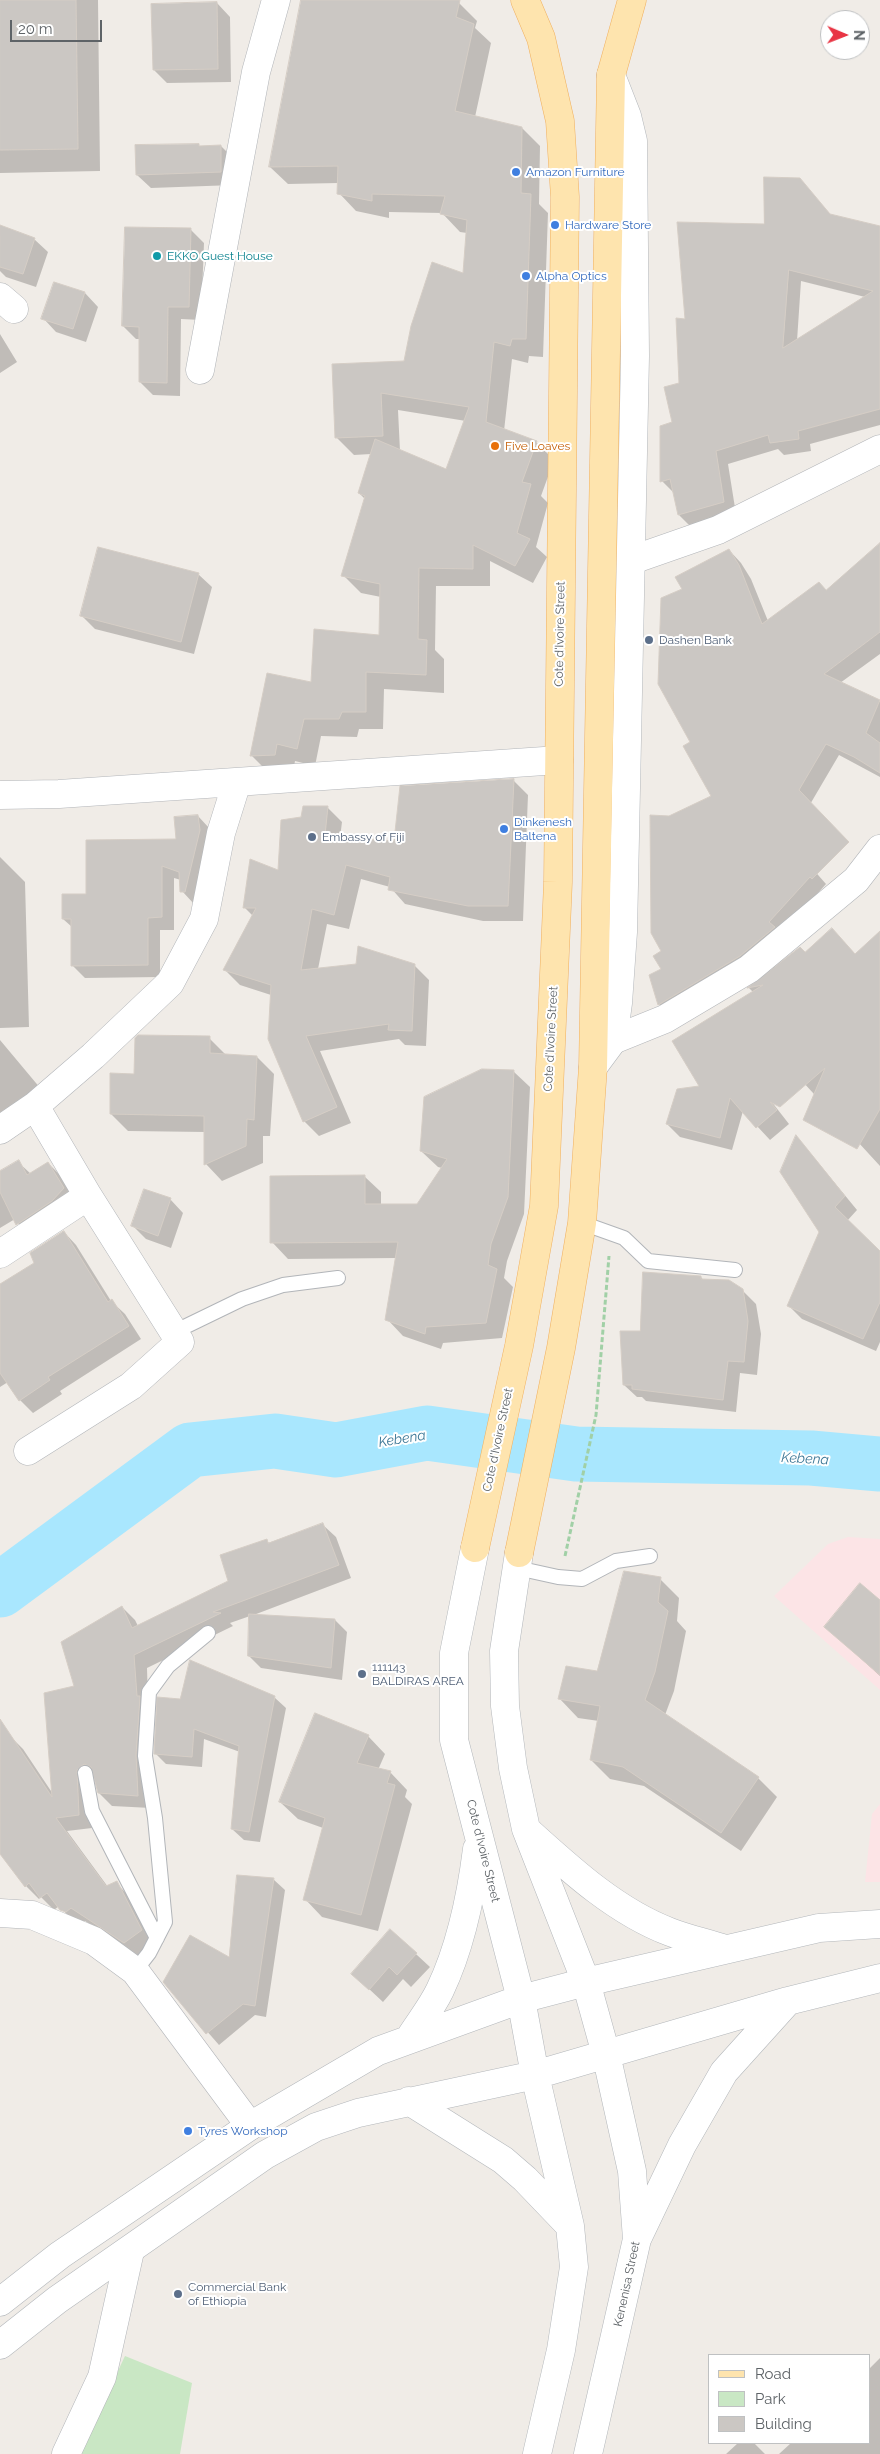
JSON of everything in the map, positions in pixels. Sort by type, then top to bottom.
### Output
[{"type":"main road","points":[[200,370],[256,72],[276,0]]},
{"type":"main road","name":"Cote d'Ivoire Street","points":[[525,0],[541,38],[560,121],[565,197],[558,882],[544,1206],[519,1346],[454,1653],[454,1740],[520,1999],[535,2074]]},
{"type":"main road","points":[[586,1982],[526,1829],[513,1768],[505,1706],[504,1651],[518,1560],[561,1348],[582,1223],[593,1067],[611,75],[632,0]]},
{"type":"main road","points":[[593,1067],[613,1040],[618,1003],[623,932],[626,740],[632,560],[635,356],[633,141],[627,116],[611,75]]},
{"type":"main road","points":[[632,560],[718,530],[880,449]]},
{"type":"main road","points":[[0,795],[59,794],[559,760]]},
{"type":"main road","points":[[0,1130],[35,1106],[93,1056],[170,983],[204,919],[220,833],[237,782]]},
{"type":"main road","points":[[613,1040],[665,1020],[749,969],[856,880],[880,850]]},
{"type":"main road","points":[[28,1451],[132,1386],[180,1342],[88,1196],[35,1106]]},
{"type":"main road","points":[[0,1254],[88,1196]]},
{"type":"main road","points":[[526,1829],[558,1858],[617,1904],[669,1932],[726,1950]]},
{"type":"main road","points":[[409,2039],[440,1990],[460,1935],[469,1902],[478,1835]]},
{"type":"main road","points":[[0,1912],[32,1916],[94,1941],[134,1971],[250,2126]]},
{"type":"main road","points":[[0,2302],[60,2255],[250,2126],[378,2051],[520,1999],[586,1982],[819,1928],[880,1924]]},
{"type":"main road","points":[[0,2345],[57,2300],[130,2251],[265,2155],[316,2127],[358,2113],[535,2074],[788,2002],[880,1978]]},
{"type":"main road","name":"Kenenisa Street","points":[[586,1982],[606,2054],[632,2171],[637,2239],[588,2454]]},
{"type":"main road","points":[[637,2239],[682,2145],[724,2072],[788,2002]]},
{"type":"main road","points":[[535,2074],[570,2226],[574,2267],[561,2350],[537,2454]]},
{"type":"main road","points":[[409,2101],[503,2160],[525,2179],[570,2226]]},
{"type":"main road","points":[[66,2454],[102,2377],[130,2251]]},
{"type":"lane","points":[[582,1223],[624,1238],[648,1261],[735,1270]]},
{"type":"lane","points":[[174,1332],[242,1299],[283,1285],[338,1278]]},
{"type":"lane","points":[[518,1560],[558,1577],[582,1578],[616,1561],[650,1556]]},
{"type":"lane","points":[[134,1971],[157,1938],[165,1922],[155,1818],[146,1756],[149,1692],[168,1666],[208,1633]]},
{"type":"lane","points":[[85,1773],[92,1811],[157,1938]]},
{"type":"path","points":[[558,1577],[581,1487],[596,1415],[611,1233]]},
{"type":"shaded area","points":[[848,1537],[880,1539],[880,1690],[774,1596],[828,1544]]},
{"type":"shaded area","points":[[880,1804],[880,1882],[865,1882],[872,1814]]},
{"type":"green space","points":[[125,2356],[192,2383],[180,2454],[79,2454]]},
{"type":"building","points":[[0,0],[76,0],[78,149],[0,150]]},
{"type":"building","points":[[301,0],[460,0],[456,17],[474,24],[455,111],[522,127],[521,193],[531,194],[526,339],[512,339],[510,346],[494,342],[486,422],[537,441],[522,482],[531,484],[517,533],[530,539],[515,566],[473,545],[473,569],[419,568],[418,639],[427,640],[426,675],[366,672],[366,712],[342,712],[339,719],[304,719],[297,749],[277,744],[275,755],[250,756],[267,673],[311,682],[314,629],[379,635],[380,584],[341,576],[365,496],[358,493],[375,439],[446,469],[469,407],[381,393],[383,436],[335,438],[332,364],[404,361],[411,326],[432,262],[463,273],[467,220],[440,214],[445,196],[372,194],[372,201],[337,194],[338,166],[269,167]]},
{"type":"building","points":[[217,2],[218,69],[153,70],[151,4]]},
{"type":"building","points":[[199,144],[199,146],[221,145],[221,172],[136,175],[135,145]]},
{"type":"building","points":[[764,177],[800,178],[830,214],[880,226],[880,409],[798,431],[799,439],[770,443],[768,435],[716,451],[724,502],[678,515],[670,479],[660,482],[660,426],[672,422],[664,387],[679,383],[676,318],[685,319],[677,222],[764,224]],"holes":[[[789,270],[873,291],[783,348]]]},
{"type":"building","points":[[0,225],[35,238],[23,274],[0,267]]},
{"type":"building","points":[[125,227],[191,228],[189,307],[168,307],[167,383],[139,382],[139,327],[122,326]]},
{"type":"building","points":[[54,282],[85,292],[73,329],[41,319]]},
{"type":"building","points":[[880,543],[880,632],[824,674],[880,700],[866,733],[880,743],[880,773],[854,757],[826,744],[799,790],[849,842],[812,879],[810,877],[769,922],[775,927],[740,956],[658,1005],[649,975],[661,969],[653,956],[661,951],[651,933],[650,815],[669,816],[711,796],[683,746],[690,742],[658,684],[661,598],[682,589],[675,577],[729,549],[739,565],[762,624],[819,582],[826,590]]},
{"type":"building","points":[[98,547],[199,573],[181,642],[80,616]]},
{"type":"building","points":[[514,779],[508,906],[468,906],[388,890],[390,877],[346,865],[334,915],[312,909],[301,970],[356,964],[358,946],[415,964],[412,1031],[388,1030],[389,1024],[306,1036],[337,1107],[303,1122],[268,1039],[271,985],[223,970],[256,908],[243,908],[250,859],[278,870],[281,820],[301,817],[303,806],[328,806],[325,835],[394,841],[400,786]]},
{"type":"building","points":[[198,815],[200,830],[185,892],[180,892],[179,872],[162,866],[162,917],[148,918],[148,965],[71,966],[71,919],[62,919],[62,894],[86,894],[86,840],[176,839],[174,817]]},
{"type":"building","points":[[832,928],[855,954],[880,931],[880,1109],[857,1149],[803,1120],[825,1068],[780,1107],[770,1102],[777,1110],[756,1128],[730,1098],[720,1138],[666,1124],[677,1089],[699,1086],[672,1041],[763,985],[747,988],[800,947],[805,952]]},
{"type":"building","points":[[138,1035],[210,1036],[210,1053],[257,1056],[254,1120],[247,1119],[246,1146],[204,1165],[204,1116],[110,1114],[110,1073],[134,1074],[135,1038]]},
{"type":"building","points":[[482,1069],[514,1070],[508,1197],[491,1244],[488,1265],[497,1269],[486,1323],[426,1327],[425,1334],[385,1320],[398,1242],[270,1243],[270,1176],[365,1175],[365,1204],[417,1204],[447,1159],[420,1151],[424,1097]]},
{"type":"building","points":[[796,1135],[845,1196],[835,1207],[880,1251],[880,1302],[863,1339],[787,1306],[819,1232],[780,1172]]},
{"type":"building","points":[[19,1160],[27,1175],[48,1162],[64,1188],[52,1201],[16,1225],[0,1192],[0,1171]]},
{"type":"building","points":[[144,1189],[171,1198],[158,1236],[131,1226]]},
{"type":"building","points":[[64,1231],[108,1302],[112,1299],[129,1326],[48,1377],[50,1380],[19,1401],[0,1373],[0,1284],[34,1263],[30,1253]]},
{"type":"building","points":[[643,1272],[701,1276],[701,1279],[729,1280],[743,1289],[748,1321],[744,1362],[728,1361],[723,1400],[632,1389],[632,1385],[623,1385],[620,1331],[640,1331]]},
{"type":"building","points":[[323,1523],[339,1565],[213,1612],[221,1613],[134,1655],[137,1696],[140,1696],[136,1755],[138,1796],[98,1793],[91,1767],[84,1764],[77,1770],[79,1815],[56,1818],[106,1886],[117,1881],[142,1930],[124,1943],[71,1908],[66,1912],[60,1910],[47,1893],[40,1898],[29,1883],[25,1887],[0,1854],[0,1719],[52,1797],[44,1693],[74,1686],[61,1642],[122,1606],[132,1628],[228,1581],[220,1555],[267,1539],[268,1543]]},
{"type":"building","points":[[624,1571],[661,1577],[658,1602],[668,1611],[655,1672],[645,1700],[759,1777],[721,1833],[623,1767],[590,1760],[600,1706],[558,1699],[566,1666],[597,1671]]},
{"type":"building","points":[[860,1583],[880,1600],[880,1675],[824,1627]]},
{"type":"building","points":[[249,1614],[335,1619],[331,1668],[248,1656]]},
{"type":"building","points":[[190,1660],[275,1696],[249,1832],[231,1829],[239,1746],[194,1729],[192,1757],[154,1754],[157,1697],[180,1699]]},
{"type":"building","points":[[315,1713],[369,1735],[357,1763],[391,1771],[387,1783],[395,1785],[361,1915],[303,1900],[325,1818],[279,1802]]},
{"type":"building","points":[[237,1875],[274,1878],[255,2006],[243,2004],[206,2034],[163,1982],[190,1935],[229,1957]]},
{"type":"building","points":[[390,1929],[417,1953],[397,1975],[389,1967],[369,1990],[351,1974]]},
{"type":"waterway","name":"Kebena","points":[[0,1590],[190,1450],[275,1441],[336,1450],[427,1433],[576,1454],[811,1458],[880,1464]]},
{"type":"place","name":"Amazon Furniture","points":[[516,172]]},
{"type":"place","name":"Hardware Store","points":[[555,225]]},
{"type":"place","name":"EKKO Guest House","points":[[157,256]]},
{"type":"place","name":"Alpha Optics","points":[[526,276]]},
{"type":"place","name":"Five Loaves","points":[[495,446]]},
{"type":"place","name":"Dashen Bank","points":[[649,640]]},
{"type":"place","name":"Dinkenesh Baltena","points":[[504,829]]},
{"type":"place","name":"Embassy of Fiji","points":[[312,837]]},
{"type":"place","name":"111143 BALDIRAS AREA","points":[[362,1674]]},
{"type":"place","name":"Tyres Workshop","points":[[188,2131]]},
{"type":"place","name":"Commercial Bank of Ethiopia","points":[[178,2294]]}]
